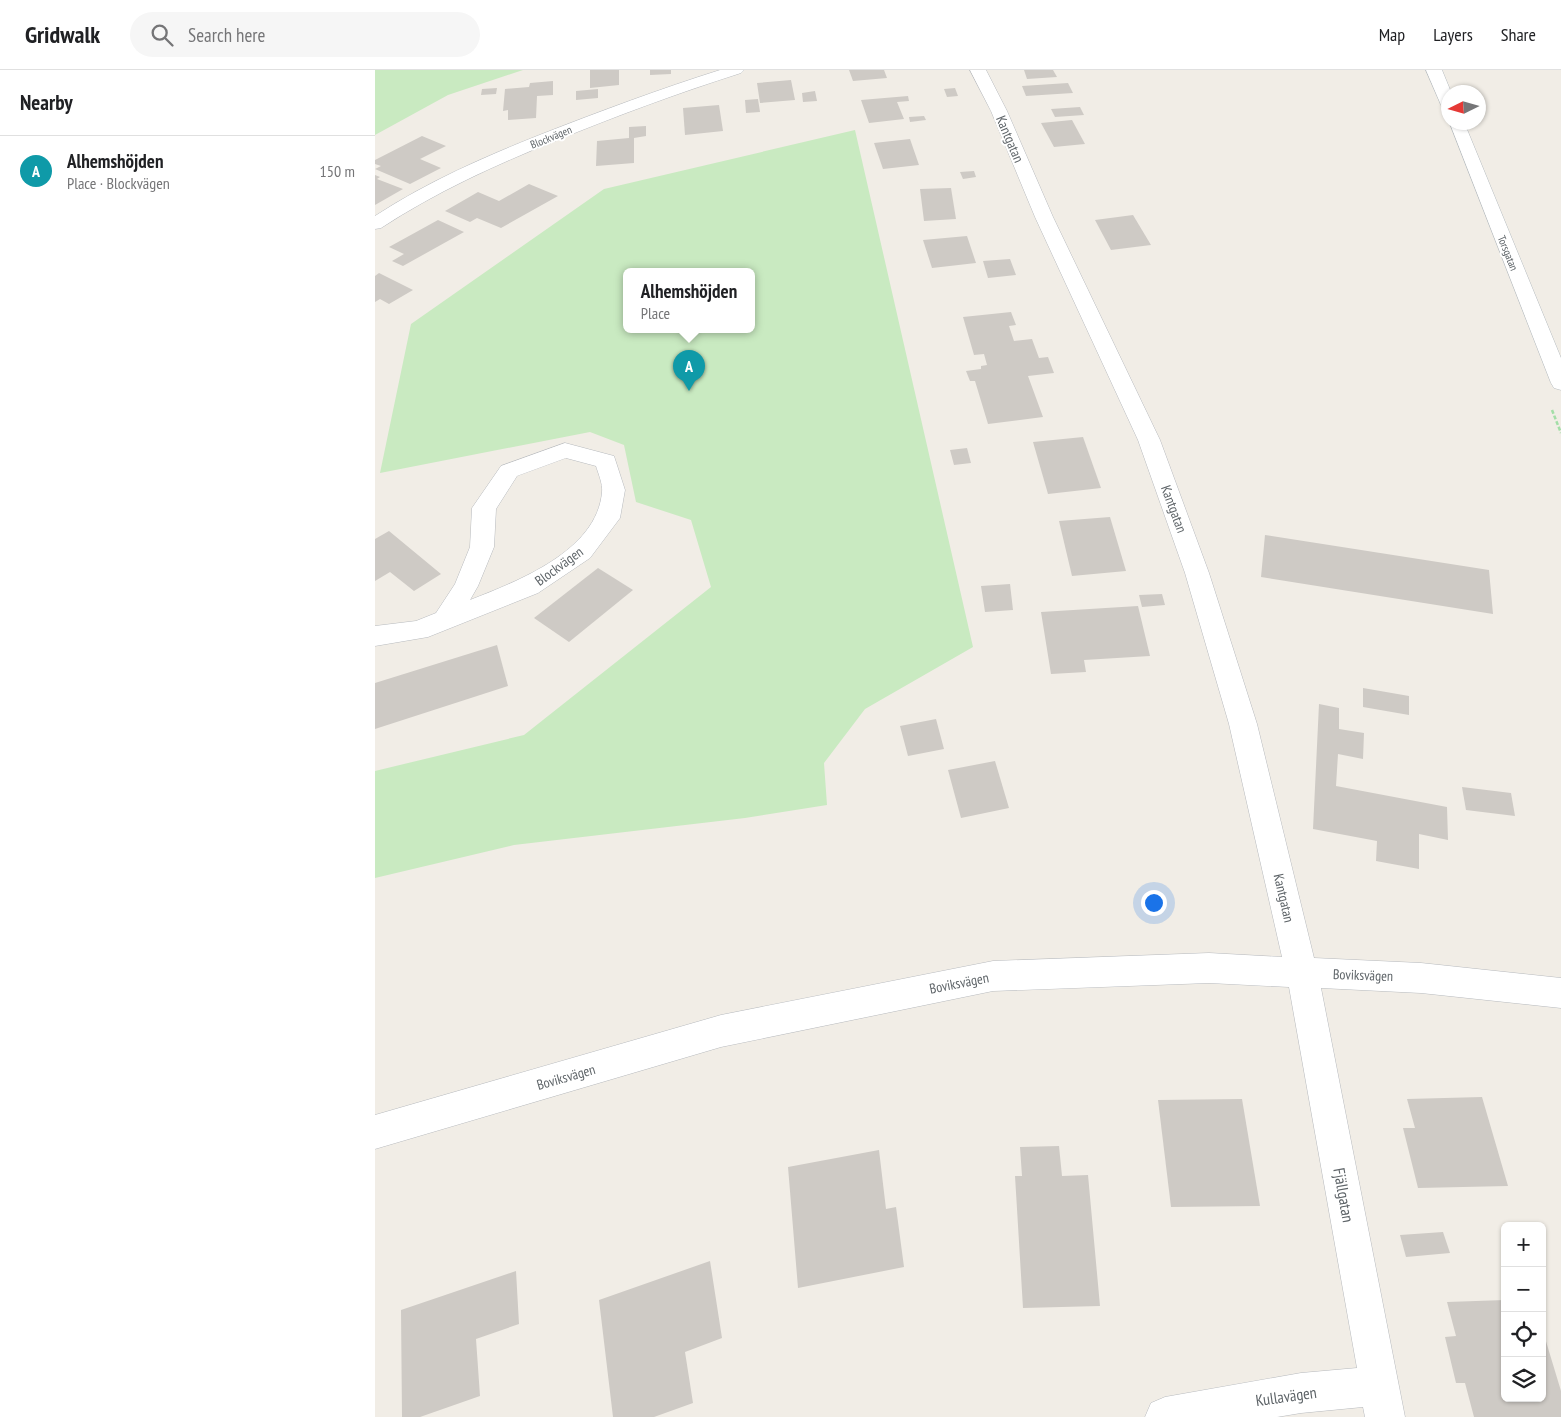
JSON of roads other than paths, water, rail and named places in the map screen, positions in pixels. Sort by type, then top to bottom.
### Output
[{"type":"street","name":"Blockvägen","points":[[375,224],[463,173],[585,123],[682,87],[736,70]]},
{"type":"street","name":"Kantgatan","points":[[978,70],[999,111],[1044,217],[1149,440],[1194,564],[1243,724],[1301,973]]},
{"type":"street","points":[[1435,70],[1441,85]]},
{"type":"street","name":"Torsgatan","points":[[1459,130],[1561,383]]},
{"type":"street","name":"Blockvägen","points":[[375,636],[419,630],[445,620],[529,587],[581,552],[608,518],[614,490],[606,461],[565,450],[509,471],[484,508],[482,548],[466,586],[445,620]]},
{"type":"street","name":"Boviksvägen","points":[[375,1132],[721,1031],[993,976],[1209,968],[1421,978],[1561,993]]},
{"type":"street","name":"Fjällgatan","points":[[1301,973],[1382,1402]]},
{"type":"street","name":"Kullavägen","points":[[1165,1417],[1301,1393],[1382,1402]]},
{"type":"place","name":"Alhemshöjden","points":[[689,391]]}]
